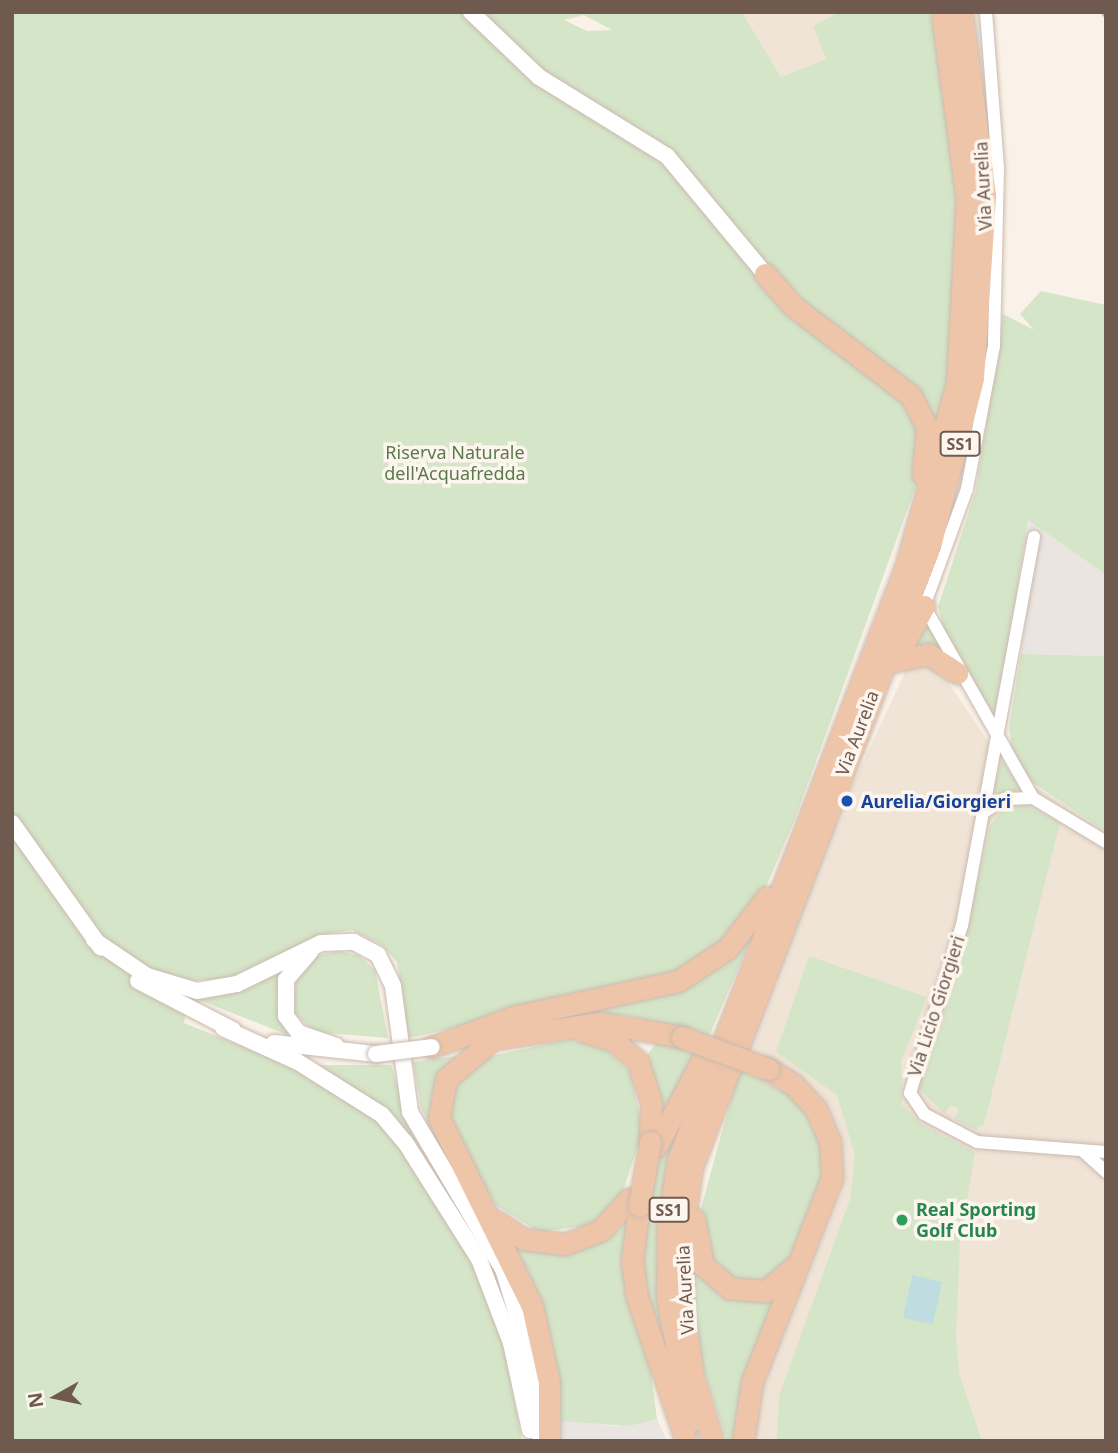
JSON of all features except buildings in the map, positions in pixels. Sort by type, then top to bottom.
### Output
[{"type":"highway","name":"Via Aurelia","points":[[698,1441],[669,1328],[669,1210],[681,1148],[873,648],[935,478],[963,335],[966,180],[942,12]]},
{"type":"highway","name":"Via Aurelia","points":[[713,1441],[693,1377],[683,1308],[682,1233],[696,1152],[930,545],[973,378],[985,195],[961,12]]},
{"type":"highway","points":[[765,274],[800,312],[905,390],[925,421],[924,471],[873,648]]},
{"type":"highway","points":[[810,852],[895,661],[924,606]]},
{"type":"highway","points":[[895,661],[928,654],[957,673]]},
{"type":"highway","points":[[432,1047],[513,1017],[656,989],[701,969],[757,912],[820,785]]},
{"type":"highway","points":[[686,1441],[637,1297],[632,1261],[634,1203],[653,1145],[742,987]]},
{"type":"highway","points":[[432,1047],[492,1040],[550,1028],[619,1023],[675,1034],[768,1069],[806,1095],[830,1142],[830,1192],[752,1382],[743,1441]]},
{"type":"highway","points":[[550,1028],[608,1037],[638,1062],[651,1102],[653,1145]]},
{"type":"highway","points":[[638,1062],[647,1041],[675,1034]]},
{"type":"highway","points":[[492,1040],[446,1079],[438,1110],[446,1143],[492,1217],[541,1336],[549,1441]]},
{"type":"highway","points":[[696,1152],[696,1243],[717,1280],[740,1292],[766,1291],[785,1280],[808,1247]]},
{"type":"highway","points":[[492,1217],[524,1239],[565,1244],[607,1227],[634,1203]]},
{"type":"street","points":[[471,12],[530,71],[667,156],[765,274]]},
{"type":"street","name":"Via Aurelia","points":[[924,606],[967,489],[994,346],[998,167],[986,12]]},
{"type":"street","name":"Via Licio Giorgieri","points":[[1034,537],[999,738],[957,948],[914,1065],[912,1098],[924,1114],[969,1139],[1106,1152]]},
{"type":"street","points":[[924,606],[957,673],[999,738],[1032,798],[1106,842]]},
{"type":"street","points":[[984,812],[1004,799],[1032,798]]},
{"type":"street","points":[[12,823],[94,940],[140,983],[223,1028],[298,1062],[382,1115],[405,1142],[479,1259],[512,1343],[531,1441]]},
{"type":"street","points":[[94,940],[147,976],[197,991],[237,984],[331,942],[367,947],[391,976],[410,1112],[503,1269],[529,1354],[539,1441]]},
{"type":"street","points":[[331,942],[289,974],[283,994],[287,1022],[313,1040],[376,1054]]},
{"type":"street","points":[[223,1028],[298,1049],[376,1054],[432,1047]]},
{"type":"street","points":[[1084,1152],[1106,1172]]},
{"type":"shaded area","points":[[742,12],[839,12],[813,26],[826,59],[781,77]]},
{"type":"shaded area","points":[[1028,520],[1106,575],[1106,656],[1021,654],[1032,568],[1021,565]]},
{"type":"shaded area","points":[[916,662],[940,670],[1017,784],[1039,788],[1106,832],[1106,1441],[750,1441],[750,1416],[837,1142],[814,1091],[745,1052],[829,835],[907,668]]},
{"type":"shaded area","points":[[558,1419],[616,1426],[657,1419],[667,1441],[556,1441]]},
{"type":"green space","name":"Riserva Naturale dell'Acquafredda","points":[[12,12],[742,12],[781,77],[826,59],[813,26],[839,12],[930,12],[944,68],[958,220],[952,360],[937,428],[795,819],[765,889],[737,932],[675,975],[414,1037],[408,1037],[397,962],[382,945],[352,930],[320,935],[231,978],[190,981],[184,1023],[293,1067],[366,1111],[392,1136],[469,1251],[504,1345],[522,1441],[12,1441]],"holes":[[[584,15],[612,30],[587,31],[564,20]]]},
{"type":"green space","points":[[1041,291],[1106,305],[1106,575],[1028,520],[996,721],[944,630],[938,607],[976,490],[1003,314],[1034,330],[1020,314]]},
{"type":"green space","points":[[923,617],[944,652],[910,647]]},
{"type":"green space","points":[[1021,654],[1106,656],[1106,832],[1024,777],[1013,756],[1009,728]]},
{"type":"green space","points":[[1002,760],[1021,789],[993,798]]},
{"type":"green space","points":[[1027,805],[1060,823],[984,1124],[975,1130],[954,1119],[959,1109],[950,1105],[945,1114],[917,1087],[956,979],[990,826],[1002,809]]},
{"type":"green space","points":[[754,932],[709,1036],[624,1015],[555,1018],[670,994],[726,962]]},
{"type":"green space","points":[[337,951],[358,955],[375,970],[388,1038],[315,1032],[293,1012],[296,980],[317,956]]},
{"type":"green space","name":"Real Sporting Golf Club","points":[[809,956],[927,997],[901,1062],[902,1105],[921,1124],[975,1152],[960,1242],[956,1336],[959,1373],[982,1441],[777,1441],[779,1396],[850,1199],[855,1155],[837,1095],[776,1052]]},
{"type":"green space","points":[[280,968],[277,1006],[288,1035],[194,998],[235,991]]},
{"type":"green space","points":[[571,1039],[605,1049],[631,1073],[643,1131],[622,1194],[592,1225],[539,1232],[497,1206],[457,1146],[447,1113],[458,1082],[486,1057]]},
{"type":"green space","points":[[659,1039],[695,1054],[661,1120],[646,1057]]},
{"type":"green space","points":[[457,1056],[431,1117],[435,1134],[421,1108],[413,1062]]},
{"type":"green space","points":[[318,1065],[391,1065],[417,1146],[391,1112]]},
{"type":"green space","points":[[739,1069],[798,1099],[818,1131],[824,1171],[792,1262],[763,1286],[717,1274],[699,1216]]},
{"type":"green space","points":[[682,1113],[657,1239],[662,1356],[640,1273],[650,1179]]},
{"type":"green space","points":[[631,1217],[657,1419],[629,1426],[561,1421],[544,1322],[514,1243],[570,1252],[608,1239]]},
{"type":"green space","points":[[691,1257],[706,1283],[726,1297],[775,1297],[737,1441],[727,1441],[705,1375],[694,1326]]},
{"type":"water","points":[[912,1275],[942,1282],[933,1324],[903,1318]]},
{"type":"place","name":"Aurelia/Giorgieri","points":[[847,801]]},
{"type":"place","name":"Real Sporting Golf Club","points":[[902,1220]]}]
